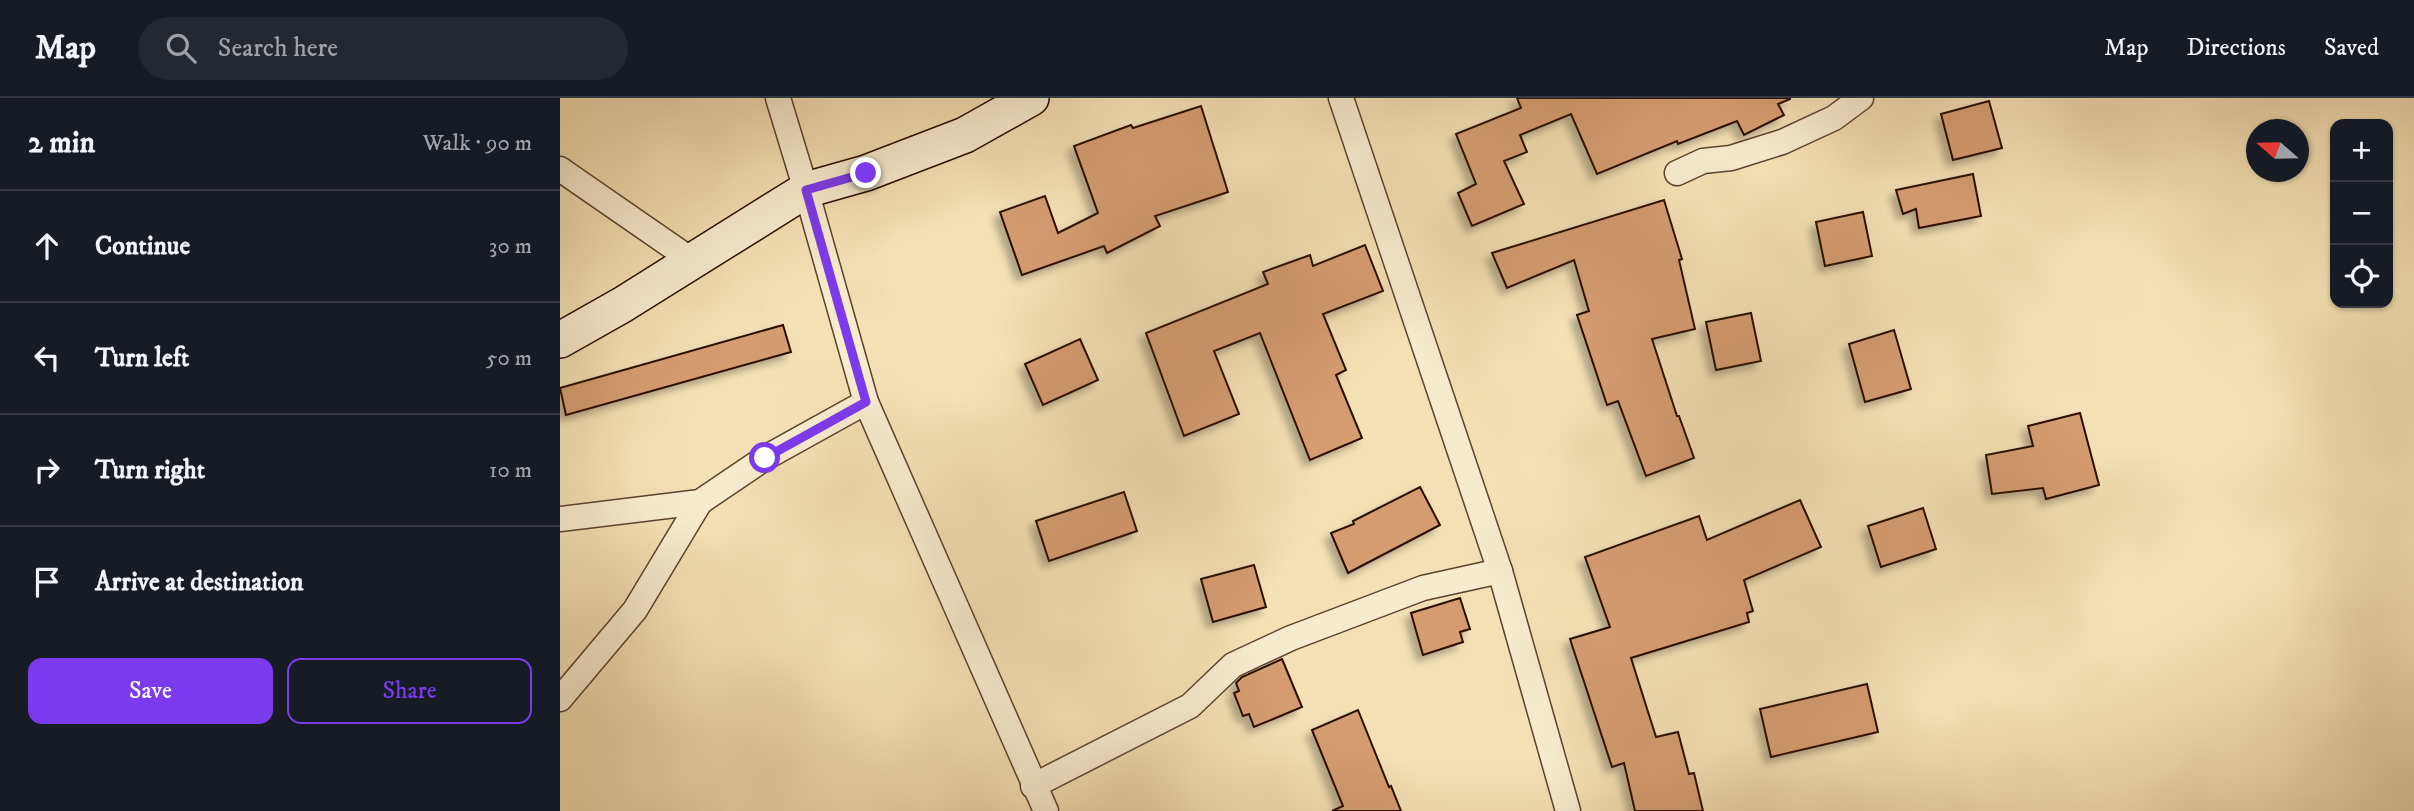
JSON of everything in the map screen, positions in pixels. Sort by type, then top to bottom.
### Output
[{"type":"main road","points":[[560,340],[622,305],[806,190],[866,173],[965,135],[1031,98]]},
{"type":"street","points":[[778,98],[866,402],[1046,811]]},
{"type":"street","points":[[1341,98],[1500,571],[1569,811]]},
{"type":"street","points":[[1677,173],[1703,161],[1731,158],[1782,142],[1834,118],[1861,98]]},
{"type":"street","points":[[560,169],[693,261]]},
{"type":"street","points":[[560,699],[635,610],[700,502],[765,458],[866,402]]},
{"type":"street","points":[[560,519],[700,502]]},
{"type":"street","points":[[1033,786],[1190,706],[1233,665],[1291,638],[1423,588],[1500,571]]},
{"type":"building","points":[[1517,98],[1790,99],[1778,104],[1784,115],[1744,135],[1737,121],[1678,144],[1677,141],[1597,174],[1571,114],[1520,135],[1527,152],[1504,161],[1524,204],[1472,226],[1458,193],[1476,184],[1456,134],[1521,108]]},
{"type":"building","points":[[1989,101],[2002,148],[1953,160],[1941,114]]},
{"type":"building","points":[[1201,106],[1228,192],[1155,216],[1160,226],[1107,253],[1104,246],[1022,275],[1000,212],[1045,196],[1058,233],[1098,213],[1074,146],[1131,125],[1133,128]]},
{"type":"building","points":[[1973,174],[1981,216],[1919,228],[1916,209],[1903,214],[1896,190]]},
{"type":"building","points":[[1664,200],[1682,259],[1679,260],[1695,329],[1652,339],[1694,458],[1646,476],[1618,401],[1607,405],[1577,315],[1589,311],[1574,260],[1507,288],[1492,253]]},
{"type":"building","points":[[1863,212],[1872,256],[1825,266],[1816,222]]},
{"type":"building","points":[[1365,245],[1383,291],[1323,314],[1346,370],[1336,375],[1362,438],[1310,460],[1260,333],[1214,351],[1239,414],[1184,436],[1146,333],[1268,284],[1263,272],[1310,255],[1313,266]]},
{"type":"building","points":[[1751,313],[1761,361],[1716,370],[1706,322]]},
{"type":"building","points":[[783,325],[791,352],[566,415],[560,388]]},
{"type":"building","points":[[1894,330],[1911,389],[1865,402],[1849,344]]},
{"type":"building","points":[[1080,339],[1098,380],[1043,405],[1025,364]]},
{"type":"building","points":[[2080,413],[2099,485],[2046,499],[2043,488],[1992,494],[1986,455],[2033,446],[2028,426]]},
{"type":"building","points":[[1420,487],[1440,525],[1348,573],[1331,533],[1354,524],[1353,521]]},
{"type":"building","points":[[1124,492],[1137,531],[1049,561],[1036,521]]},
{"type":"building","points":[[1800,500],[1821,547],[1744,580],[1753,611],[1747,613],[1749,622],[1631,658],[1656,737],[1678,732],[1689,774],[1694,773],[1703,811],[1635,811],[1624,763],[1612,767],[1570,639],[1610,627],[1585,557],[1699,516],[1707,540]]},
{"type":"building","points":[[1923,508],[1936,549],[1881,567],[1868,526]]},
{"type":"building","points":[[1254,565],[1266,607],[1213,622],[1201,579]]},
{"type":"building","points":[[1460,598],[1470,629],[1460,632],[1463,642],[1423,655],[1411,613]]},
{"type":"building","points":[[1282,659],[1302,707],[1254,727],[1249,714],[1243,716],[1234,693],[1239,691],[1236,683],[1242,677]]},
{"type":"building","points":[[1867,684],[1878,732],[1771,757],[1760,709]]},
{"type":"building","points":[[1358,710],[1401,811],[1332,811],[1343,806],[1312,730]]},
{"type":"route","points":[[765,458],[866,402],[806,190],[866,173]]}]
